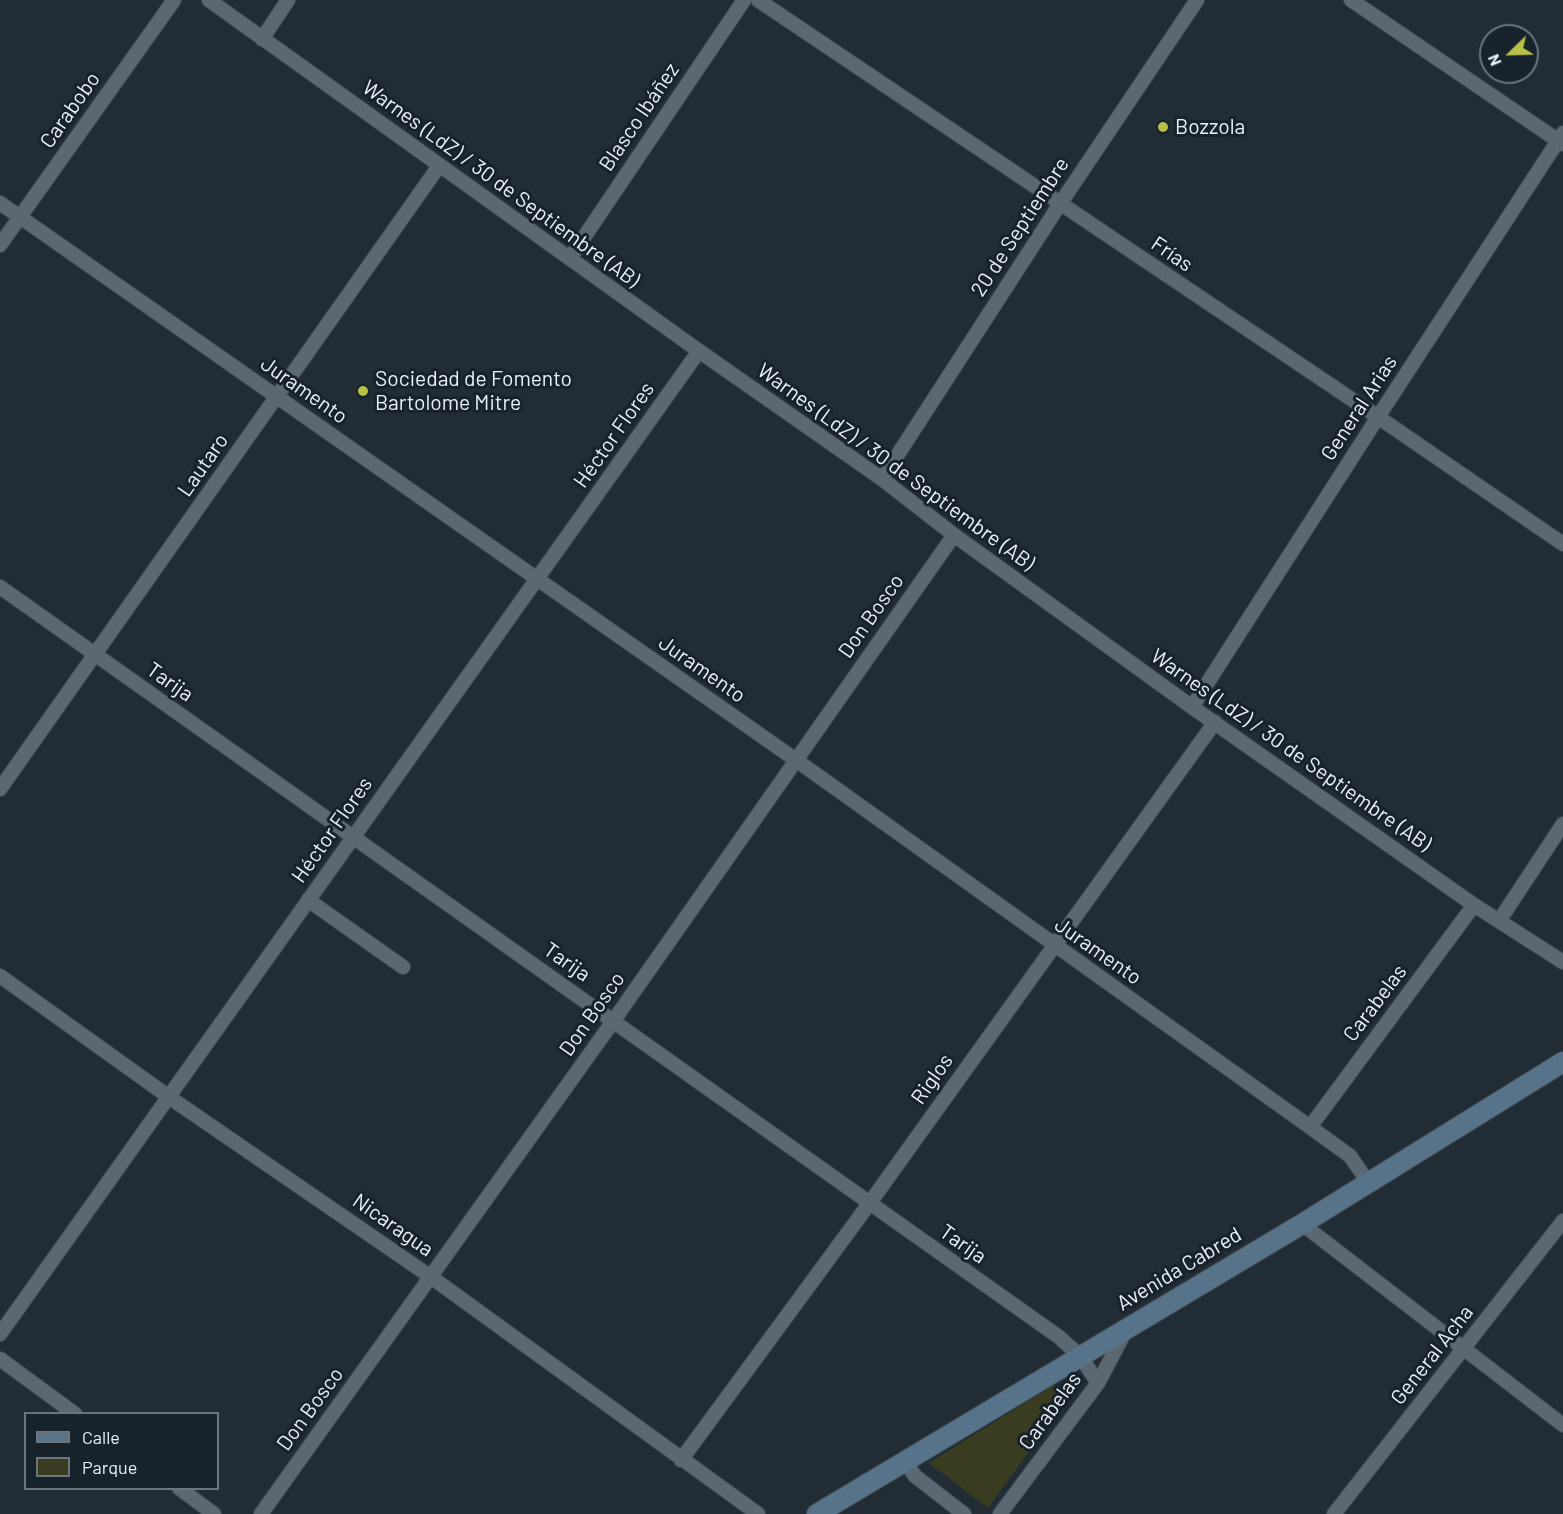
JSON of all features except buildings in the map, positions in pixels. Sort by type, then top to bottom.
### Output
[{"type":"street","name":"Carabobo","points":[[0,245],[174,0]]},
{"type":"street","name":"Warnes (LdZ) / 30 de Septiembre (AB)","points":[[209,0],[882,480],[954,535],[1192,707],[1474,905],[1563,962]]},
{"type":"street","points":[[262,39],[288,0]]},
{"type":"street","name":"Blasco Ibáñez","points":[[570,258],[744,0]]},
{"type":"street","name":"Frías","points":[[758,0],[1563,544]]},
{"type":"street","name":"20 de Septiembre","points":[[882,480],[1060,204],[1197,0]]},
{"type":"street","points":[[1351,0],[1561,139]]},
{"type":"street","name":"General Arias","points":[[1192,707],[1378,417],[1561,139]]},
{"type":"street","name":"Lautaro","points":[[0,789],[439,166]]},
{"type":"street","name":"Juramento","points":[[0,202],[796,760],[1310,1127],[1350,1156],[1368,1182]]},
{"type":"street","name":"Héctor Flores","points":[[0,1334],[699,351]]},
{"type":"street","name":"Don Bosco","points":[[261,1514],[614,1020],[954,535]]},
{"type":"street","name":"Tarija","points":[[0,587],[1059,1337],[1080,1356],[1098,1383]]},
{"type":"street","name":"Riglos","points":[[681,1460],[869,1204],[1215,722]]},
{"type":"street","points":[[1499,921],[1563,824]]},
{"type":"street","points":[[308,900],[403,967]]},
{"type":"street","name":"Carabelas","points":[[1310,1127],[1474,905]]},
{"type":"street","name":"Nicaragua","points":[[0,976],[169,1097],[431,1277],[758,1514]]},
{"type":"street","name":"Avenida Cabred","points":[[817,1514],[1302,1224],[1563,1062]]},
{"type":"street","name":"General Acha","points":[[1334,1514],[1563,1221]]},
{"type":"street","points":[[1302,1224],[1563,1425]]},
{"type":"street","name":"Carabelas","points":[[1000,1514],[1098,1383],[1126,1329]]},
{"type":"street","points":[[0,1359],[74,1412]]},
{"type":"street","points":[[905,1462],[915,1476],[964,1514]]},
{"type":"street","points":[[182,1490],[214,1514]]},
{"type":"green space","points":[[1054,1385],[1065,1388],[1067,1399],[988,1508],[929,1463]]},
{"type":"place","name":"Bozzola","points":[[1163,127]]},
{"type":"place","name":"Sociedad de Fomento Bartolome Mitre","points":[[363,391]]}]
